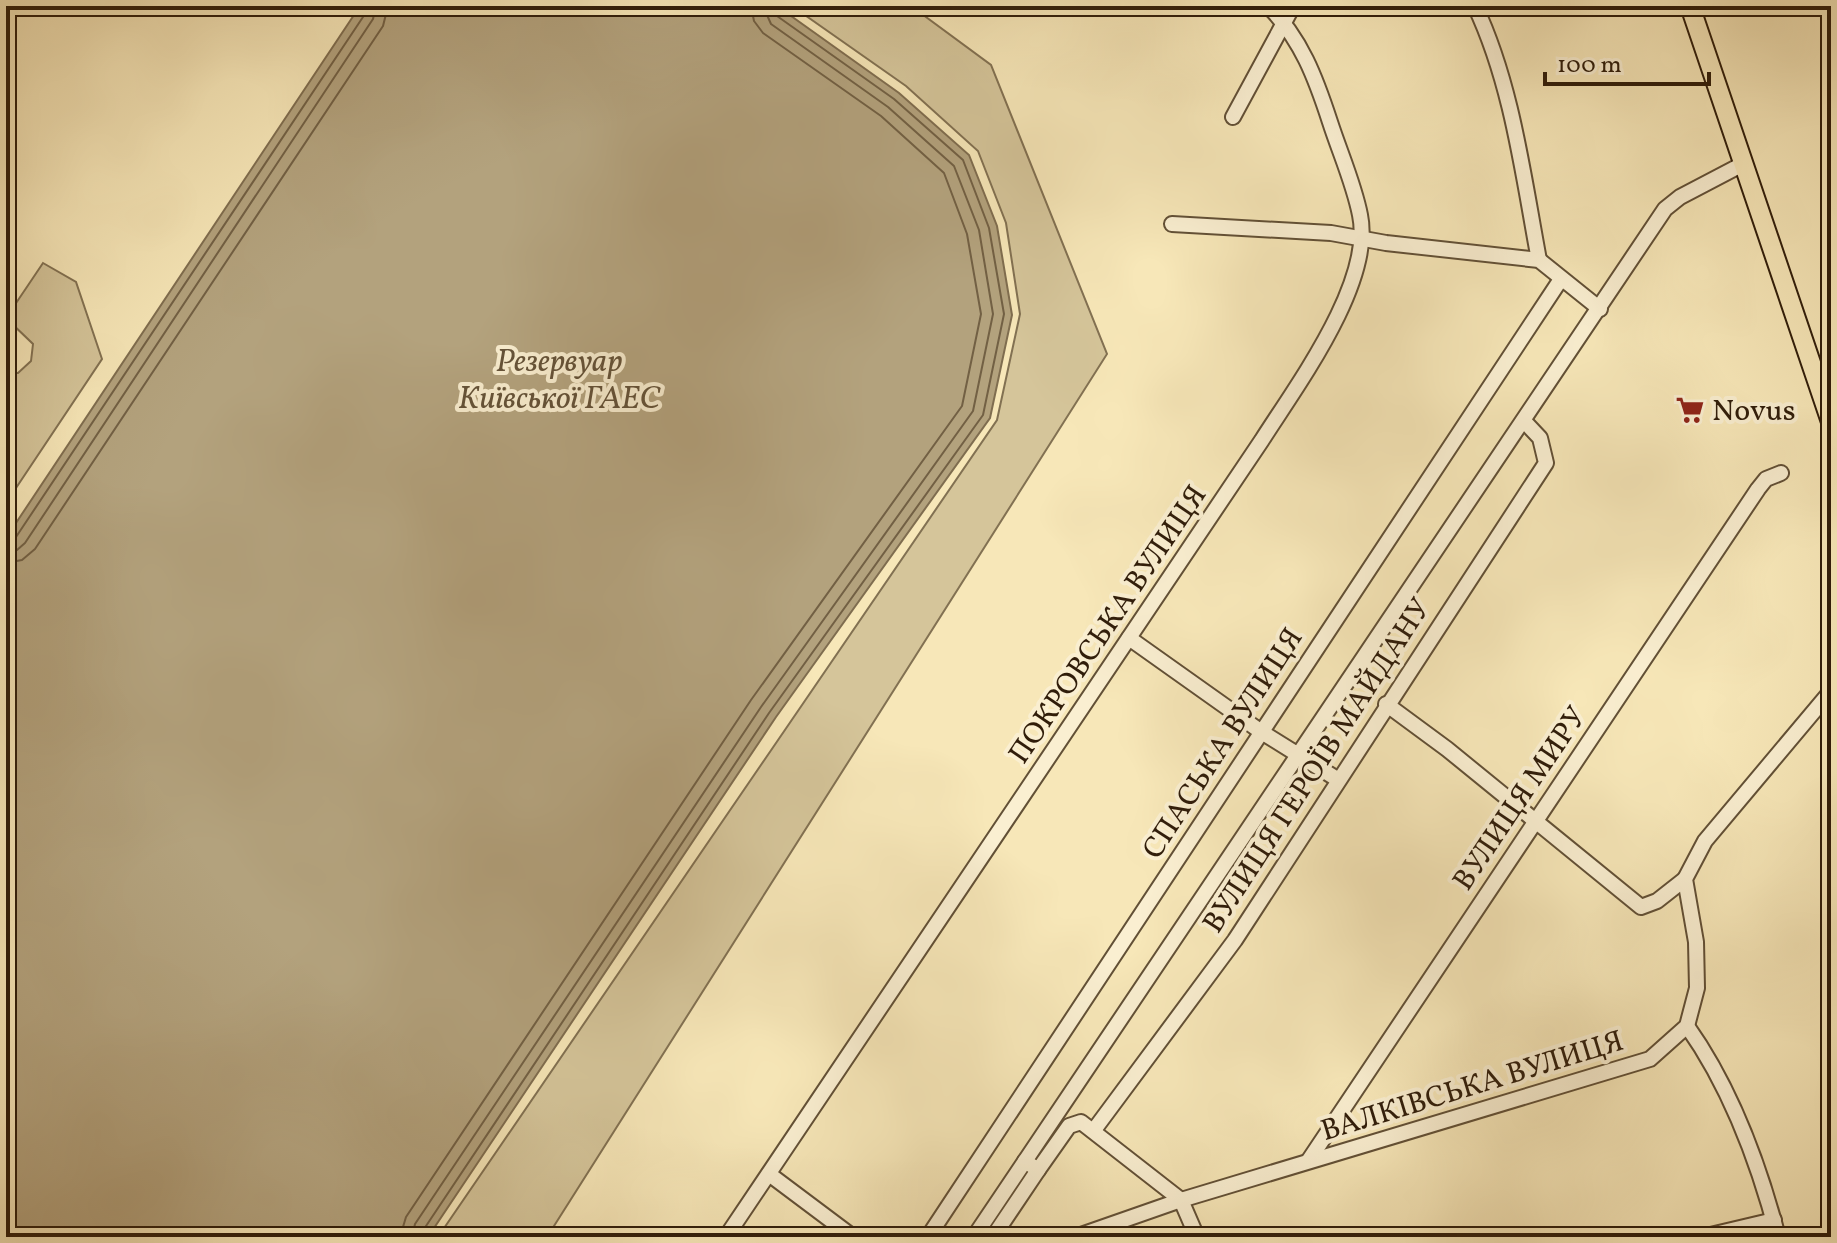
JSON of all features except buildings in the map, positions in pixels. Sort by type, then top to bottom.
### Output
[{"type":"main road","points":[[1690,6],[1831,422]]},
{"type":"street","name":"ПОКРОВСЬКА ВУЛИЦЯ","points":[[726,1237],[1310,364],[1355,272],[1361,216],[1312,68],[1285,22],[1268,6]]},
{"type":"street","points":[[1233,117],[1293,6]]},
{"type":"street","points":[[1475,6],[1490,37],[1539,260]]},
{"type":"street","points":[[993,1237],[1031,1166],[1665,209],[1680,197],[1743,164]]},
{"type":"street","points":[[1172,224],[1361,237],[1539,260],[1600,309]]},
{"type":"street","name":"СПАСЬКА ВУЛИЦЯ","points":[[928,1237],[1561,279]]},
{"type":"street","name":"ВУЛИЦЯ ГЕРОЇВ МАЙДАНУ","points":[[1094,1130],[1235,940],[1337,779],[1546,463],[1540,438],[1524,421]]},
{"type":"street","name":"ВУЛИЦЯ МИРУ","points":[[1309,1160],[1758,489],[1766,479],[1781,473]]},
{"type":"street","points":[[1129,638],[1260,731],[1337,779]]},
{"type":"street","points":[[1386,704],[1641,907],[1657,901],[1685,879],[1705,841],[1831,691]]},
{"type":"street","points":[[1685,879],[1696,942],[1697,988],[1687,1026],[1726,1094],[1759,1173],[1778,1237]]},
{"type":"street","name":"ВАЛКІВСЬКА ВУЛИЦЯ","points":[[1075,1237],[1309,1160],[1650,1059],[1687,1026]]},
{"type":"street","points":[[974,1237],[1031,1166],[1069,1126],[1081,1122],[1181,1200],[1197,1237]]},
{"type":"street","points":[[769,1174],[853,1237]]},
{"type":"street","points":[[1702,1237],[1774,1220]]},
{"type":"shaded area","points":[[792,6],[911,6],[991,65],[1107,354],[547,1237],[438,1237],[997,420],[1020,314],[1006,223],[978,151],[906,86]]},
{"type":"shaded area","points":[[43,263],[76,282],[102,359],[6,503],[6,373],[18,373],[31,361],[33,344],[6,318]]},
{"type":"water","name":"Резервуар Київської ГАЕС","points":[[360,6],[777,6],[899,93],[969,155],[997,226],[1012,315],[990,418],[776,717],[428,1237],[6,1237],[6,538]]},
{"type":"place","name":"Novus","points":[[1690,410]]}]
